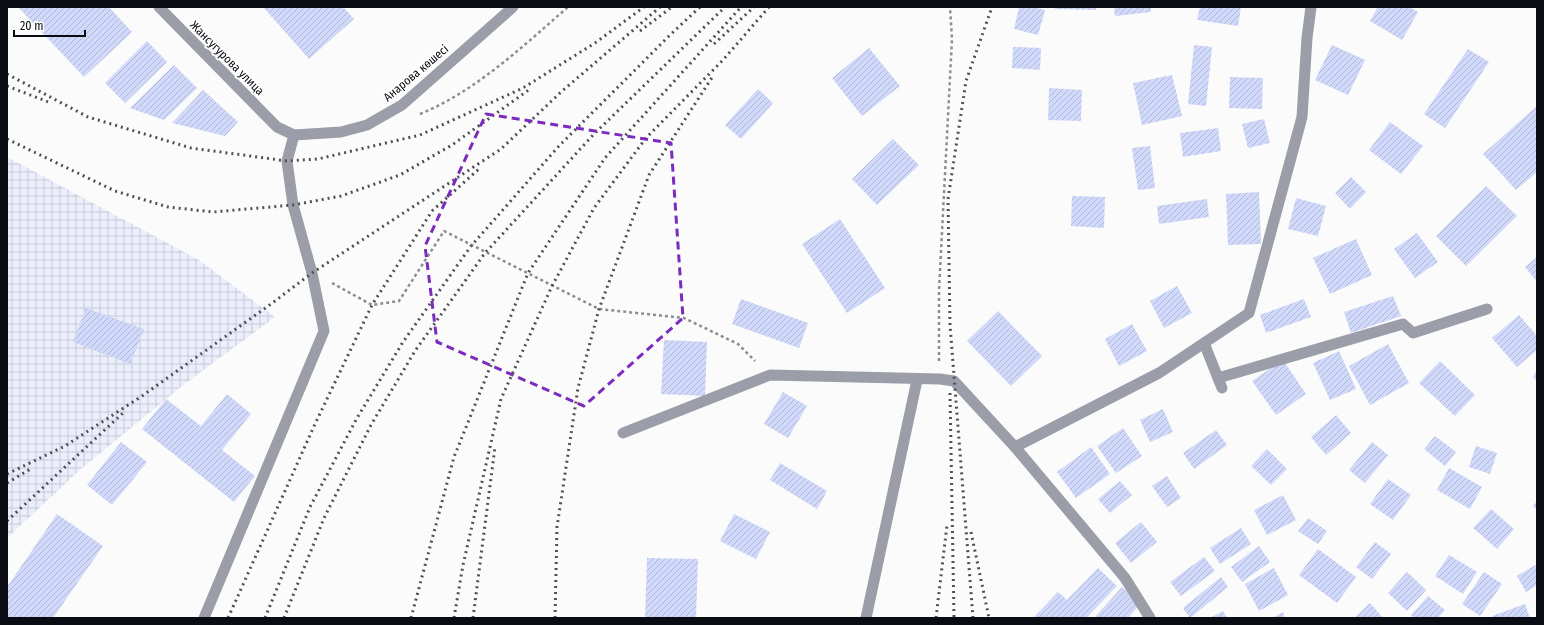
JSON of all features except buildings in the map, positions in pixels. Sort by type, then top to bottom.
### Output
[{"type":"street","name":"Жансугурова улица","points":[[159,7],[277,127]]},
{"type":"street","name":"Анарова көшесі","points":[[277,127],[294,134],[341,132],[367,125],[402,105],[513,7]]},
{"type":"street","points":[[1015,447],[1160,373],[1250,313],[1302,117],[1307,38],[1311,7]]},
{"type":"street","points":[[204,618],[324,331],[312,273],[293,205],[287,161],[294,134]]},
{"type":"street","points":[[1204,343],[1220,383],[1403,324],[1413,332],[1487,309]]},
{"type":"street","points":[[623,433],[770,375],[918,380],[940,379],[954,381],[1015,447],[1125,578],[1150,618]]},
{"type":"street","points":[[866,618],[918,380]]},
{"type":"path","points":[[940,379],[938,290],[952,47],[950,7]]},
{"type":"path","points":[[312,273],[372,305],[399,301],[444,231],[599,309],[684,318],[738,344],[770,375]]},
{"type":"highlighted area","points":[[486,114],[671,143],[683,318],[584,406],[437,342],[425,246]]},
{"type":"shaded area","points":[[7,157],[199,260],[275,317],[182,386],[81,469],[7,538]]},
{"type":"railway","points":[[7,74],[88,117],[191,148],[287,161],[318,159],[420,135],[523,88],[595,43],[644,7]]},
{"type":"railway","points":[[7,474],[65,446],[142,396],[312,273],[501,149],[561,92],[660,7]]},
{"type":"railway","points":[[640,31],[672,7]]},
{"type":"railway","points":[[265,618],[310,507],[357,418],[403,342],[471,246],[559,146],[700,7]]},
{"type":"railway","points":[[284,618],[324,518],[371,425],[415,351],[485,253],[594,134],[725,7]]},
{"type":"railway","points":[[411,618],[454,457],[528,273],[605,158],[741,7]]},
{"type":"railway","points":[[714,44],[754,7]]},
{"type":"railway","points":[[454,618],[463,565],[501,399],[552,286],[594,208],[646,138],[723,60],[769,7]]},
{"type":"railway","points":[[973,618],[950,325],[948,199],[966,81],[992,7]]},
{"type":"railway","points":[[555,618],[557,527],[578,388],[599,309],[649,175],[713,76]]},
{"type":"railway","points":[[7,86],[51,103]]},
{"type":"railway","points":[[7,139],[115,191],[168,207],[213,212],[293,205],[341,196],[400,175],[452,145],[530,89]]},
{"type":"railway","points":[[228,618],[315,424],[372,305],[432,211],[480,168]]},
{"type":"railway","points":[[950,393],[954,618]]},
{"type":"railway","points":[[7,521],[124,412]]},
{"type":"railway","points":[[473,618],[495,447]]},
{"type":"railway","points":[[7,483],[32,468]]},
{"type":"railway","points":[[936,618],[947,525]]},
{"type":"railway","points":[[971,532],[989,618]]}]
